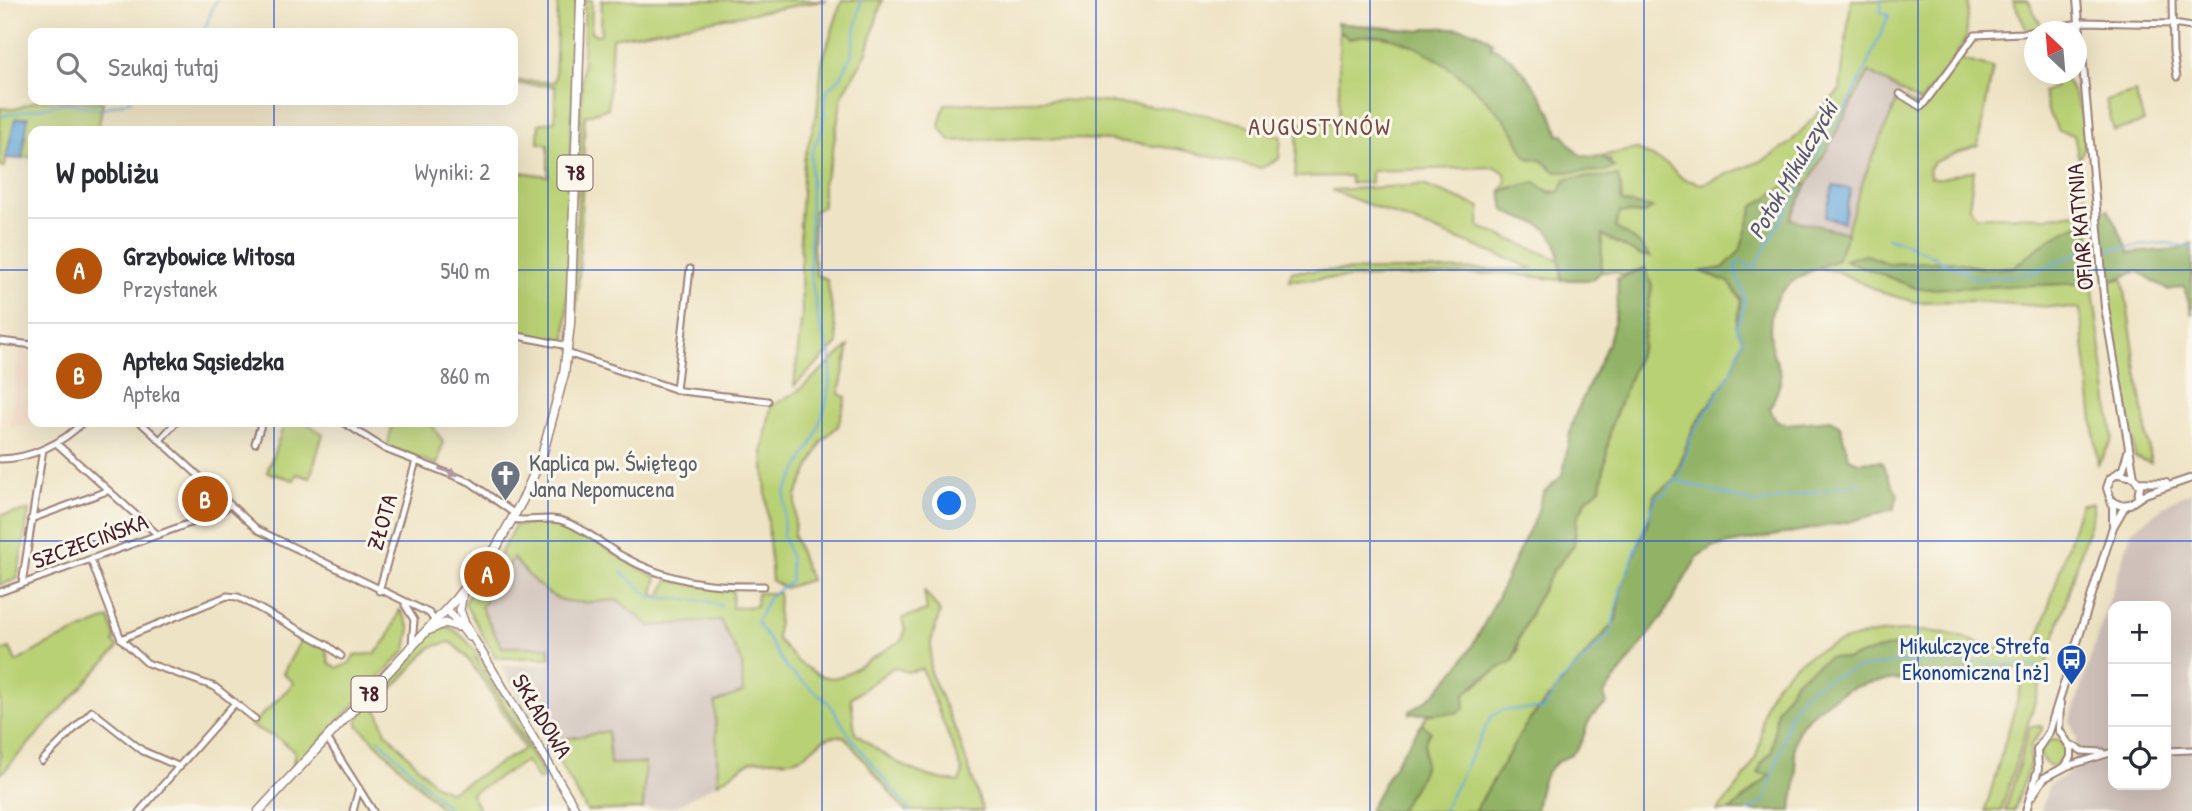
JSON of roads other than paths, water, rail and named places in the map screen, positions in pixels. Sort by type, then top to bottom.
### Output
[{"type":"main road","name":"78","points":[[259,811],[463,591],[490,556],[514,517],[548,438],[568,350],[581,0]]},
{"type":"main road","name":"SKŁADOWA","points":[[463,591],[460,610],[463,627]]},
{"type":"main road","name":"SKŁADOWA","points":[[447,609],[474,642],[576,811]]},
{"type":"main road","points":[[426,632],[446,623],[463,627]]},
{"type":"street","name":"OFIAR KATYNIA","points":[[2077,0],[2080,21]]},
{"type":"street","points":[[2172,0],[2177,77]]},
{"type":"street","points":[[2087,22],[2173,24],[2192,27]]},
{"type":"street","points":[[1900,94],[1921,107],[1970,38],[2024,33]]},
{"type":"street","name":"OFIAR KATYNIA","points":[[2085,84],[2105,307],[2128,450],[2136,480]]},
{"type":"street","points":[[676,390],[690,269]]},
{"type":"street","points":[[518,336],[568,350],[676,390],[768,401]]},
{"type":"street","points":[[0,341],[28,344]]},
{"type":"street","points":[[0,459],[43,449],[56,443],[77,427]]},
{"type":"street","points":[[146,427],[264,534],[399,601],[425,611],[434,617],[434,624]]},
{"type":"street","points":[[160,440],[172,427]]},
{"type":"street","points":[[255,443],[260,427]]},
{"type":"street","points":[[350,427],[378,446],[470,482],[514,517],[548,518],[567,523],[629,560],[674,580],[721,586],[764,586]]},
{"type":"street","points":[[56,443],[158,535]]},
{"type":"street","points":[[22,584],[43,449]]},
{"type":"street","points":[[2113,527],[2111,500],[2107,488],[2123,469],[2128,450]]},
{"type":"street","name":"ZŁOTA","points":[[379,591],[416,461]]},
{"type":"street","points":[[2117,474],[2136,480],[2175,482]]},
{"type":"street","points":[[2026,811],[2038,760],[2037,750],[2049,732],[2113,527],[2125,506],[2137,498],[2192,478]]},
{"type":"street","points":[[2136,480],[2137,498]]},
{"type":"street","points":[[31,519],[107,491]]},
{"type":"street","points":[[2111,500],[2125,506]]},
{"type":"street","name":"SZCZECIŃSKA","points":[[0,592],[218,513],[230,505]]},
{"type":"street","points":[[91,560],[121,639],[129,650],[158,669],[215,687],[255,719]]},
{"type":"street","points":[[121,639],[227,596],[238,597],[341,656]]},
{"type":"street","points":[[399,601],[411,612],[419,631],[426,632]]},
{"type":"street","points":[[425,611],[447,609]]},
{"type":"street","points":[[410,650],[415,624]]},
{"type":"street","points":[[2061,695],[2058,724],[2067,741],[2071,757],[2065,766]]},
{"type":"street","points":[[140,811],[235,703]]},
{"type":"street","points":[[42,761],[92,710],[142,751],[180,767]]},
{"type":"street","points":[[2043,739],[2054,736],[2081,751],[2108,752]]},
{"type":"street","points":[[327,738],[373,811]]},
{"type":"street","points":[[2171,751],[2192,750]]},
{"type":"street","points":[[2029,800],[2042,779],[2054,771],[2108,753]]},
{"type":"street","points":[[2038,760],[2043,767],[2054,771]]},
{"type":"street","points":[[353,811],[359,788]]},
{"type":"water","points":[[28,117],[22,159],[6,158],[15,119]]},
{"type":"water","points":[[1833,186],[1851,189],[1843,222],[1825,217]]},
{"type":"waterway","points":[[205,28],[216,0]]},
{"type":"waterway","points":[[861,0],[851,56],[841,77],[827,90],[822,129],[811,155],[810,270],[819,324],[831,356],[827,400],[815,438],[785,492],[783,536],[790,556],[791,581],[769,597],[757,622],[788,670],[829,703],[852,739],[910,811]]},
{"type":"waterway","name":"Potok Mikulczycki","points":[[1443,811],[1491,717],[1502,710],[1544,709],[1560,683],[1610,634],[1621,589],[1650,512],[1657,497],[1667,492],[1680,474],[1691,437],[1732,371],[1743,339],[1736,327],[1745,301],[1735,266],[1741,261],[1748,266],[1756,265],[1847,106],[1889,15],[1881,12],[1881,0]]},
{"type":"waterway","points":[[0,116],[56,105]]},
{"type":"waterway","points":[[78,105],[101,109],[115,105]]},
{"type":"waterway","points":[[1887,238],[1908,244],[1976,278],[2030,274],[2080,252],[2092,251]]},
{"type":"waterway","points":[[2106,250],[2167,243],[2192,248]]},
{"type":"waterway","points":[[1675,480],[1757,504],[1861,482]]},
{"type":"waterway","points":[[621,572],[651,597],[707,601],[722,606]]},
{"type":"waterway","points":[[1749,811],[1766,800],[1791,712],[1809,690],[1836,675],[1869,666],[1906,662],[1945,661],[2044,667]]},
{"type":"waterway","points":[[379,739],[451,811]]},
{"type":"place","name":"Apteka Sąsiedzka","points":[[205,499]]},
{"type":"place","name":"Kaplica pw. Świętego Jana Nepomucena","points":[[506,503]]},
{"type":"place","name":"Grzybowice Witosa","points":[[487,574]]},
{"type":"place","name":"Mikulczyce Strefa Ekonomiczna [nż]","points":[[2072,686]]},
{"type":"district","name":"AUGUSTYNÓW","points":[[1320,127]]}]
